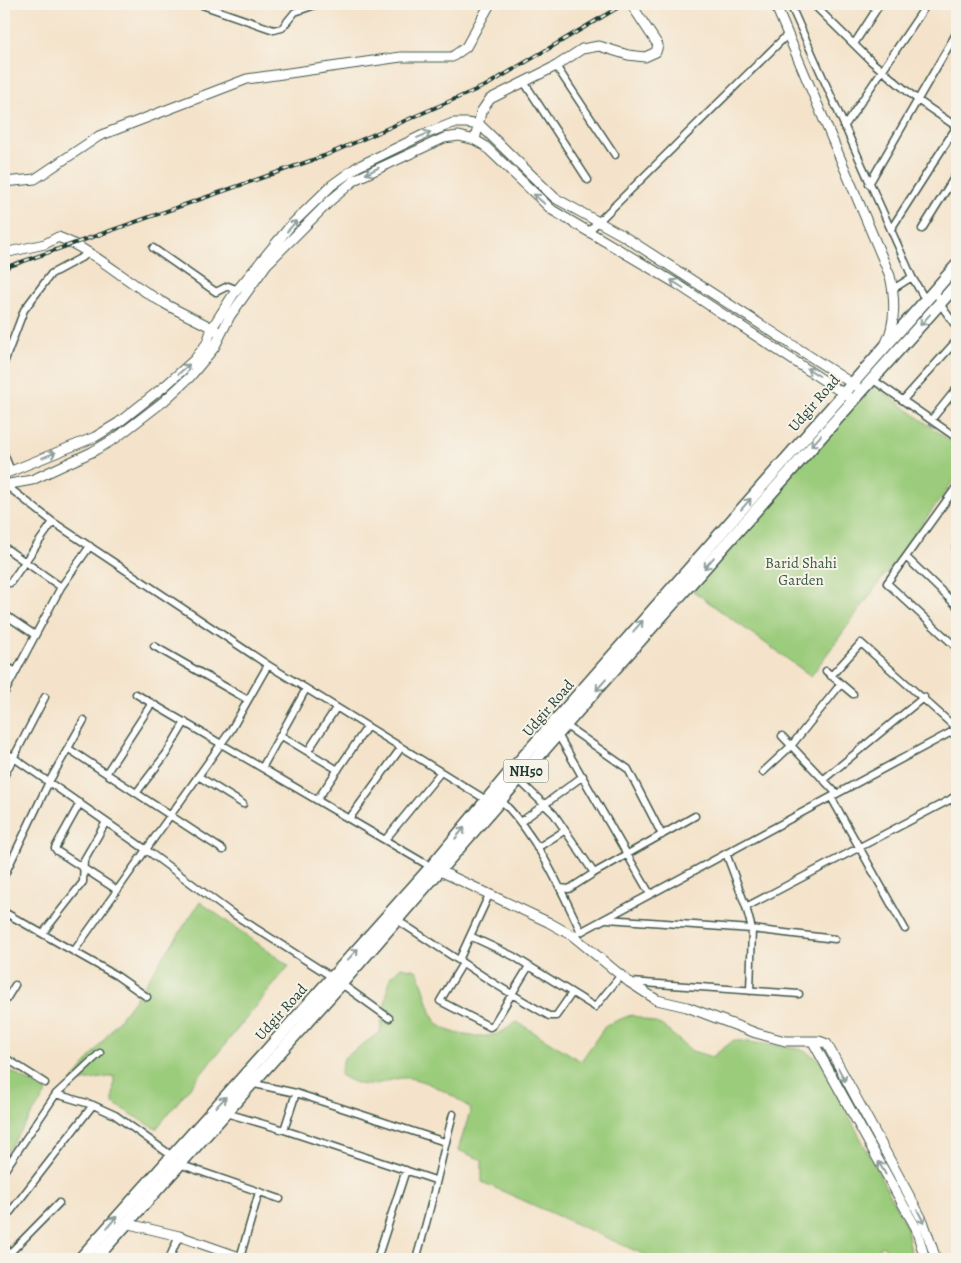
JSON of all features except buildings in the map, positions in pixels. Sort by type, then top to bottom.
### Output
[{"type":"highway","name":"Udgir Road","points":[[80,1259],[170,1158],[246,1082],[337,981],[495,800],[852,382],[957,265]]},
{"type":"highway","name":"Udgir Road","points":[[495,800],[519,780],[558,726],[957,284]]},
{"type":"highway","name":"Udgir Road","points":[[337,981],[397,920],[435,869]]},
{"type":"highway","name":"Udgir Road","points":[[95,1259],[129,1224],[226,1113],[246,1082]]},
{"type":"main road","points":[[4,182],[34,179],[99,136],[247,79],[401,57],[452,57],[466,48],[490,4]]},
{"type":"main road","points":[[475,140],[480,125],[481,112],[490,99],[556,66],[582,49],[599,46],[628,55],[645,57],[656,52],[658,44],[632,4]]},
{"type":"main road","points":[[775,4],[857,194],[893,289],[894,300],[890,336],[882,350]]},
{"type":"main road","points":[[7,473],[95,437],[118,423],[196,359],[207,343],[212,328],[238,290],[291,225],[332,185],[357,167],[423,135],[453,123],[467,122],[480,125],[555,198],[684,274],[862,390]]},
{"type":"main road","points":[[5,485],[32,480],[92,452],[116,438],[164,401],[190,377],[214,348],[230,316],[267,264],[331,200],[356,179],[444,138],[459,136],[475,140],[485,146],[552,210],[677,284],[844,392],[853,400]]},
{"type":"main road","points":[[4,253],[45,244],[58,237],[76,244],[162,303],[222,333]]},
{"type":"main road","points":[[435,869],[577,934],[621,976],[657,1000],[687,1008],[756,1033],[785,1041],[827,1044],[858,1105],[923,1221],[936,1259]]},
{"type":"main road","points":[[813,1042],[916,1228],[925,1259]]},
{"type":"main road","points":[[129,1224],[179,1236],[242,1258]]},
{"type":"street","points":[[199,4],[274,30],[282,28],[295,12],[318,4]]},
{"type":"street","points":[[812,4],[918,101],[957,127],[891,229]]},
{"type":"street","points":[[854,44],[878,7],[870,4]]},
{"type":"street","points":[[844,127],[927,4]]},
{"type":"street","points":[[792,5],[869,184],[912,277],[926,301]]},
{"type":"street","points":[[869,184],[957,32]]},
{"type":"street","points":[[588,232],[788,34]]},
{"type":"street","points":[[556,66],[615,155]]},
{"type":"street","points":[[524,82],[588,180]]},
{"type":"street","points":[[922,230],[957,173]]},
{"type":"street","points":[[153,248],[216,292],[228,286],[238,290]]},
{"type":"street","points":[[4,363],[6,349],[24,310],[51,274],[88,254]]},
{"type":"street","points":[[893,289],[912,277]]},
{"type":"street","points":[[935,290],[940,303],[957,328]]},
{"type":"street","points":[[904,398],[957,340]]},
{"type":"street","points":[[872,379],[904,398],[957,438]]},
{"type":"street","points":[[932,419],[957,388]]},
{"type":"street","points":[[4,454],[7,473]]},
{"type":"street","points":[[5,485],[53,522],[268,665],[440,773],[495,800],[522,821],[560,888],[577,934],[957,729],[924,697],[861,643],[832,676]]},
{"type":"street","points":[[957,486],[887,583],[957,648]]},
{"type":"street","points":[[10,583],[53,522]]},
{"type":"street","points":[[4,694],[61,587],[90,546]]},
{"type":"street","points":[[4,547],[61,587]]},
{"type":"street","points":[[906,557],[957,606]]},
{"type":"street","points":[[4,614],[35,635]]},
{"type":"street","points":[[154,646],[248,700]]},
{"type":"street","points":[[4,665],[16,672]]},
{"type":"street","points":[[74,951],[221,744],[268,665]]},
{"type":"street","points":[[826,671],[840,685],[853,694]]},
{"type":"street","points":[[763,772],[791,746],[840,685]]},
{"type":"street","points":[[262,768],[306,688]]},
{"type":"street","points":[[136,694],[435,869]]},
{"type":"street","points":[[4,776],[12,757],[46,697]]},
{"type":"street","points":[[824,780],[924,697]]},
{"type":"street","points":[[107,772],[152,703]]},
{"type":"street","points":[[308,751],[336,708]]},
{"type":"street","points":[[4,876],[49,782],[84,720]]},
{"type":"street","points":[[137,792],[166,754],[185,722]]},
{"type":"street","points":[[558,726],[583,776],[650,894]]},
{"type":"street","points":[[558,726],[628,769],[662,835]]},
{"type":"street","points":[[317,800],[368,727]]},
{"type":"street","points":[[280,735],[338,770]]},
{"type":"street","points":[[782,736],[824,780],[834,795],[904,929]]},
{"type":"street","points":[[69,748],[223,850]]},
{"type":"street","points":[[349,819],[401,748]]},
{"type":"street","points":[[4,751],[145,849],[230,912],[337,981],[389,1018]]},
{"type":"street","points":[[385,840],[440,773]]},
{"type":"street","points":[[198,776],[243,804]]},
{"type":"street","points":[[522,821],[583,776]]},
{"type":"street","points":[[519,780],[554,814],[564,832],[594,873]]},
{"type":"street","points":[[746,907],[955,797],[957,807]]},
{"type":"street","points":[[80,803],[55,848],[117,890]]},
{"type":"street","points":[[560,888],[569,889],[695,816]]},
{"type":"street","points":[[43,933],[84,882],[84,860],[106,822]]},
{"type":"street","points":[[537,848],[564,832]]},
{"type":"street","points":[[726,853],[752,929],[750,990]]},
{"type":"street","points":[[489,895],[470,936],[461,962],[440,1001],[490,1027],[493,1026],[529,966]]},
{"type":"street","points":[[4,912],[117,976],[147,997]]},
{"type":"street","points":[[605,919],[752,929],[835,940]]},
{"type":"street","points":[[397,920],[512,994],[552,1017],[556,1016],[572,993]]},
{"type":"street","points":[[470,936],[513,956],[595,1007],[621,976]]},
{"type":"street","points":[[629,982],[799,994]]},
{"type":"street","points":[[4,1003],[15,984]]},
{"type":"street","points":[[4,1170],[56,1094],[100,1053]]},
{"type":"street","points":[[4,1057],[46,1082]]},
{"type":"street","points":[[246,1082],[296,1093],[445,1142]]},
{"type":"street","points":[[284,1130],[296,1093]]},
{"type":"street","points":[[56,1094],[93,1105],[115,1115],[181,1165],[280,1199]]},
{"type":"street","points":[[4,1220],[93,1105]]},
{"type":"street","points":[[226,1113],[284,1130],[435,1180]]},
{"type":"street","points":[[416,1259],[430,1215],[435,1180],[453,1114]]},
{"type":"street","points":[[377,1259],[406,1170]]},
{"type":"street","points":[[242,1258],[259,1192]]},
{"type":"street","points":[[4,1259],[59,1203]]},
{"type":"street","points":[[169,1259],[179,1236]]},
{"type":"green space","name":"Barid Shahi Garden","points":[[870,382],[957,446],[957,476],[811,676],[693,591]]},
{"type":"green space","points":[[200,902],[289,966],[156,1129],[113,1103],[114,1076],[71,1083],[137,996]]},
{"type":"green space","points":[[401,967],[416,970],[422,982],[433,1017],[437,1023],[443,1028],[468,1036],[493,1035],[517,1022],[581,1061],[606,1025],[631,1015],[661,1025],[692,1051],[712,1057],[734,1040],[800,1049],[820,1060],[907,1228],[912,1259],[892,1259],[883,1245],[870,1259],[654,1259],[482,1182],[482,1160],[458,1150],[471,1109],[465,1104],[448,1093],[419,1080],[402,1078],[365,1085],[358,1084],[340,1075],[344,1058],[380,1032],[390,977]]},
{"type":"green space","points":[[4,1067],[47,1092],[4,1156]]},
{"type":"railway","points":[[4,268],[324,156],[487,85],[624,4]]}]
